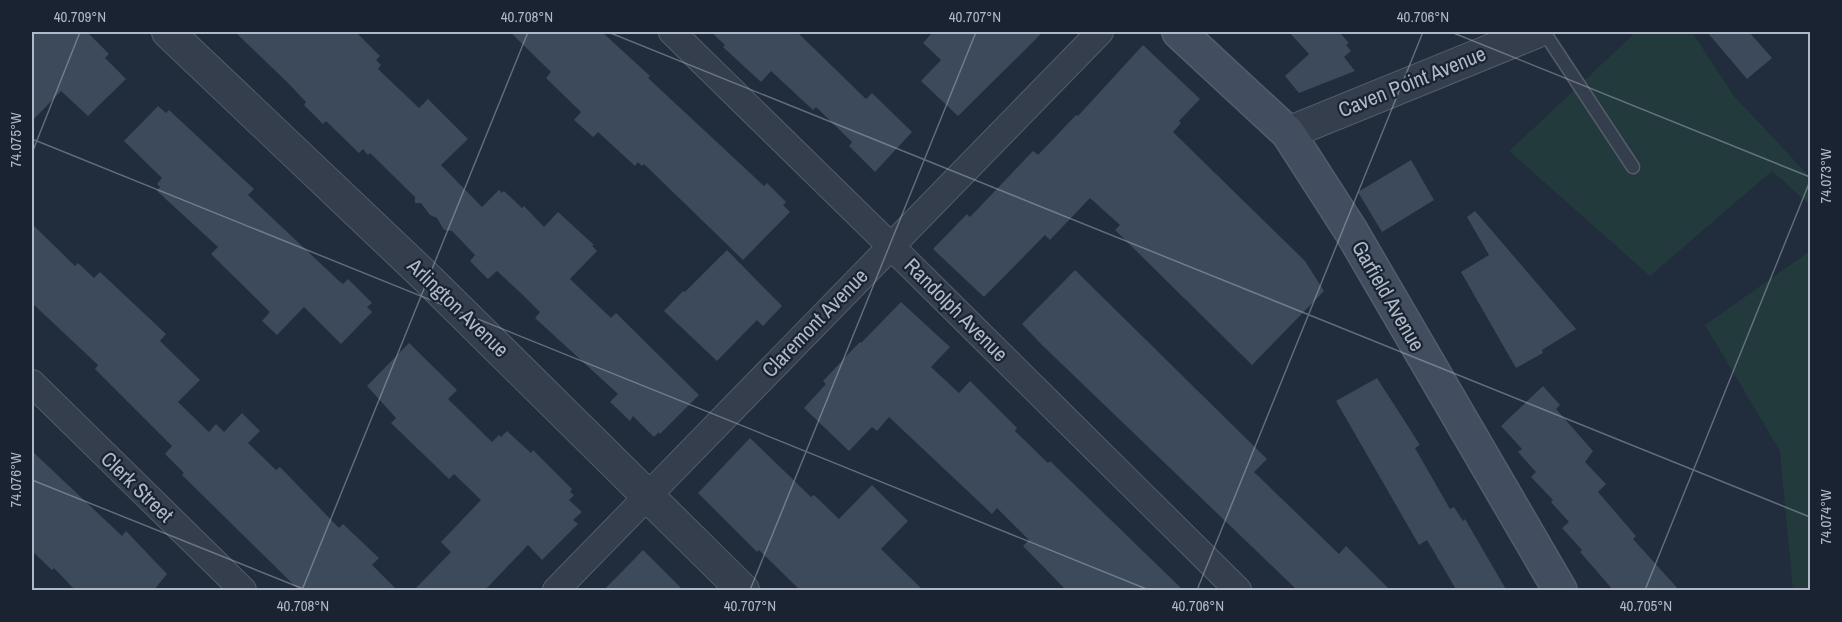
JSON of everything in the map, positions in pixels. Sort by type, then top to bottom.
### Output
[{"type":"main road","name":"Garfield Avenue","points":[[1179,32],[1288,133],[1351,231],[1560,591]]},
{"type":"street","name":"Arlington Avenue","points":[[168,32],[426,276],[743,591]]},
{"type":"street","name":"Randolph Avenue","points":[[672,32],[891,245],[1238,591]]},
{"type":"street","name":"Claremont Avenue","points":[[556,591],[1100,32]]},
{"type":"street","name":"Caven Point Avenue","points":[[1288,133],[1536,32]]},
{"type":"street","name":"Clerk Street","points":[[32,383],[243,591]]},
{"type":"lane","points":[[1544,32],[1633,167]]},
{"type":"green space","points":[[1636,32],[1692,32],[1733,95],[1810,177],[1810,205],[1772,171],[1650,276],[1509,151]]},
{"type":"green space","points":[[1810,251],[1810,590],[1793,590],[1780,451],[1705,325]]},
{"type":"building","points":[[32,32],[87,32],[109,54],[105,58],[126,79],[88,116],[61,91],[32,121]]},
{"type":"building","points":[[235,32],[356,32],[380,56],[376,60],[381,65],[378,69],[419,108],[428,99],[468,139],[441,165],[482,207],[499,190],[502,193],[504,191],[522,208],[524,206],[544,227],[558,212],[594,245],[592,246],[597,251],[570,279],[611,318],[616,313],[699,395],[660,434],[659,432],[654,437],[633,416],[630,421],[610,402],[618,394],[535,318],[540,312],[525,297],[497,271],[488,279],[470,261],[475,255],[452,231],[444,230],[437,218],[430,215],[421,203],[415,203],[415,197],[370,153],[368,155],[363,149],[359,153],[326,121],[323,124],[304,105],[306,102],[288,83]]},
{"type":"building","points":[[510,32],[602,32],[764,186],[767,183],[786,202],[783,205],[790,212],[743,260],[644,164],[642,166],[638,162],[635,166],[598,132],[593,137],[574,120],[581,112],[546,78],[551,72]]},
{"type":"building","points":[[711,32],[797,32],[866,99],[872,93],[912,132],[875,172],[849,146],[852,142],[816,107],[813,110],[771,71],[761,82],[723,47],[725,45]]},
{"type":"building","points":[[933,32],[1043,32],[958,116],[921,81],[941,60],[923,43]]},
{"type":"building","points":[[1289,32],[1339,32],[1349,43],[1346,45],[1351,51],[1344,57],[1355,71],[1299,93],[1285,76],[1309,54]]},
{"type":"building","points":[[1707,32],[1749,32],[1772,58],[1747,79]]},
{"type":"building","points":[[1143,45],[1200,99],[1179,121],[1181,123],[1173,132],[1305,261],[1324,291],[1252,365],[1115,230],[1120,225],[1090,198],[1050,240],[1045,235],[984,297],[933,249],[967,214],[970,217],[1033,151],[1038,155],[1076,115],[1078,116]]},
{"type":"building","points":[[158,106],[166,113],[169,110],[254,189],[248,195],[338,280],[343,284],[348,279],[372,303],[367,307],[372,312],[341,344],[304,307],[277,335],[262,321],[270,312],[211,254],[218,247],[157,191],[160,187],[157,184],[162,178],[124,141]]},
{"type":"building","points":[[1411,160],[1434,200],[1382,232],[1358,192]]},
{"type":"building","points":[[1475,211],[1576,329],[1542,350],[1543,353],[1516,368],[1461,272],[1489,255],[1467,217]]},
{"type":"building","points":[[32,224],[75,266],[78,263],[94,278],[100,272],[166,334],[160,341],[200,380],[178,402],[209,432],[216,424],[224,432],[242,413],[260,431],[248,443],[276,470],[280,467],[339,528],[343,524],[379,558],[372,565],[398,591],[300,591],[182,475],[184,473],[165,454],[172,446],[95,369],[98,365],[32,303]]},
{"type":"building","points":[[727,250],[782,306],[763,326],[757,320],[717,361],[664,311]]},
{"type":"building","points":[[1075,270],[1267,459],[1254,472],[1339,554],[1346,546],[1391,591],[1298,591],[1042,345],[1022,324]]},
{"type":"building","points":[[901,302],[950,347],[931,367],[959,393],[970,381],[1017,428],[1015,431],[1048,463],[1050,461],[1184,591],[1067,591],[1023,546],[1029,540],[997,508],[992,514],[889,417],[877,431],[872,427],[849,451],[804,408],[826,384],[823,381]]},
{"type":"building","points":[[409,343],[457,390],[448,399],[492,442],[507,431],[531,453],[533,450],[572,489],[570,492],[574,495],[569,500],[582,512],[573,520],[578,524],[542,560],[528,545],[484,591],[413,591],[451,552],[441,542],[481,500],[454,474],[449,479],[391,423],[396,418],[367,386]]},
{"type":"building","points":[[1377,378],[1420,445],[1415,448],[1450,509],[1454,507],[1463,521],[1465,519],[1507,591],[1457,591],[1427,540],[1419,545],[1336,401]]},
{"type":"building","points":[[1543,386],[1560,405],[1556,409],[1593,451],[1585,462],[1606,484],[1598,492],[1636,536],[1633,539],[1680,591],[1614,591],[1562,528],[1569,522],[1551,502],[1553,500],[1531,477],[1536,472],[1518,452],[1522,449],[1501,426]]},
{"type":"building","points":[[750,438],[811,497],[814,495],[839,519],[872,485],[908,521],[881,549],[924,591],[801,591],[759,550],[757,552],[698,493]]},
{"type":"building","points":[[32,451],[122,536],[126,531],[167,574],[153,591],[76,591],[54,568],[52,570],[32,551]]},
{"type":"building","points":[[643,550],[684,591],[603,591]]}]
